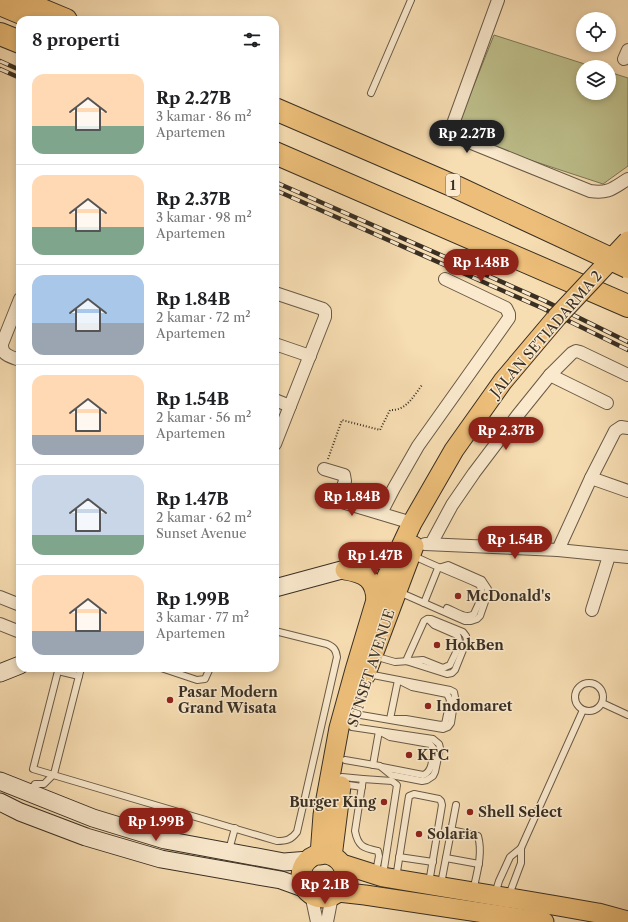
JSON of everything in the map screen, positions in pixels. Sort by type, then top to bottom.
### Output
[{"type":"highway","points":[[18,0],[56,16]]},
{"type":"highway","points":[[32,0],[70,16]]},
{"type":"highway","points":[[0,4],[28,16]]},
{"type":"highway","points":[[0,34],[16,40]]},
{"type":"highway","points":[[0,44],[16,49]]},
{"type":"highway","name":"1","points":[[279,105],[480,193],[628,261]]},
{"type":"highway","name":"1","points":[[279,111],[456,187],[628,267]]},
{"type":"highway","name":"1","points":[[279,123],[500,218],[628,277]]},
{"type":"highway","points":[[279,155],[628,306]]},
{"type":"main road","name":"JALAN SETIADARMA 2","points":[[411,548],[445,485],[480,428],[560,321],[628,241]]},
{"type":"main road","name":"JALAN SETIADARMA 2","points":[[411,548],[412,523],[454,450],[502,381],[560,321],[628,255]]},
{"type":"main road","points":[[279,587],[345,570],[411,548]]},
{"type":"main road","name":"SUNSET AVENUE","points":[[325,859],[353,720],[366,674],[411,548]]},
{"type":"main road","name":"SUNSET AVENUE","points":[[325,859],[323,815],[339,728],[355,670],[376,600],[411,548]]},
{"type":"main road","points":[[345,570],[357,572],[368,578],[375,588],[376,600]]},
{"type":"main road","points":[[0,673],[16,667]]},
{"type":"main road","points":[[0,781],[93,818],[164,840],[284,862],[325,859],[385,878],[473,892],[501,902],[544,922]]},
{"type":"main road","points":[[0,802],[20,812],[86,837],[161,859],[281,880],[321,898],[335,894],[501,902],[598,913],[628,920]]},
{"type":"main road","points":[[161,859],[164,840]]},
{"type":"main road","points":[[308,892],[303,884],[302,870],[325,859]]},
{"type":"main road","points":[[325,859],[344,870],[345,877],[343,885],[335,894]]},
{"type":"main road","points":[[281,880],[286,871],[286,865],[284,862]]},
{"type":"street","points":[[498,0],[454,121],[453,131],[459,138],[590,191],[607,192],[628,179]]},
{"type":"street","points":[[381,514],[418,446],[509,318],[506,308],[445,279]]},
{"type":"street","points":[[279,294],[325,311],[325,317],[279,434]]},
{"type":"street","points":[[16,309],[2,344],[2,348],[7,355],[16,358]]},
{"type":"street","points":[[279,345],[310,356]]},
{"type":"street","points":[[411,548],[456,498],[517,416],[550,375],[567,357],[576,351],[580,352],[628,375]]},
{"type":"street","points":[[550,375],[607,403]]},
{"type":"street","points":[[279,402],[290,406]]},
{"type":"street","points":[[558,550],[591,478],[615,431],[621,427],[628,428]]},
{"type":"street","points":[[324,469],[344,476],[345,480],[339,497],[342,502],[412,523]]},
{"type":"street","points":[[591,478],[628,490]]},
{"type":"street","points":[[411,548],[558,550],[628,557]]},
{"type":"street","points":[[592,610],[609,556]]},
{"type":"street","points":[[0,597],[16,603]]},
{"type":"street","points":[[0,624],[16,630]]},
{"type":"street","points":[[308,892],[317,922]]},
{"type":"street","points":[[327,922],[335,894]]},
{"type":"lane","points":[[371,94],[411,0]]},
{"type":"lane","points":[[411,548],[438,568]]},
{"type":"lane","points":[[396,591],[464,621],[477,619],[480,616],[487,596],[488,589],[486,584],[482,580],[448,565],[438,568]]},
{"type":"lane","points":[[424,603],[438,568]]},
{"type":"lane","points":[[373,656],[395,662],[406,661],[447,674],[452,673],[455,670],[467,640],[466,636],[463,632],[431,619],[427,619],[424,621],[406,661]]},
{"type":"lane","points":[[58,672],[33,769],[277,841],[286,841],[293,838],[297,832],[337,657],[333,646],[279,631]]},
{"type":"lane","points":[[62,672],[79,676]]},
{"type":"lane","points":[[29,793],[35,784],[44,784],[54,774],[80,672]]},
{"type":"lane","points":[[173,672],[197,680],[205,679],[208,672]]},
{"type":"lane","points":[[353,720],[390,719],[444,728],[451,724],[455,697],[454,692],[366,674]]},
{"type":"lane","points":[[390,719],[398,680]]},
{"type":"lane","points":[[584,683],[592,683],[599,687],[603,694],[602,703],[598,708],[591,711],[583,710],[577,705],[574,697],[577,689],[584,683]]},
{"type":"lane","points":[[602,703],[628,715]]},
{"type":"lane","points":[[501,902],[511,886],[521,863],[521,848],[583,710]]},
{"type":"lane","points":[[343,774],[372,765],[380,766],[391,775],[422,781],[427,780],[433,776],[435,772],[440,748],[439,744],[433,739],[379,731],[353,720]]},
{"type":"lane","points":[[372,765],[379,731]]},
{"type":"lane","points":[[343,774],[363,779],[392,782],[397,785],[385,878]]},
{"type":"lane","points":[[343,774],[362,787]]},
{"type":"lane","points":[[363,779],[355,831],[357,839],[364,848],[378,851],[385,878]]},
{"type":"lane","points":[[385,878],[399,857],[409,796],[414,794],[439,799],[442,805],[433,862],[435,886]]},
{"type":"lane","points":[[435,886],[446,858],[456,805]]},
{"type":"lane","points":[[229,852],[235,828]]},
{"type":"lane","points":[[452,830],[478,836],[478,864],[473,892]]},
{"type":"lane","points":[[501,902],[499,881],[510,857],[521,848]]},
{"type":"lane","points":[[399,857],[433,862]]},
{"type":"lane","points":[[446,858],[478,864]]},
{"type":"path","points":[[324,469],[342,420],[380,430],[390,410],[398,411],[405,407],[422,386]]},
{"type":"green space","points":[[494,35],[576,61],[576,100],[616,100],[616,74],[628,78],[628,166],[603,184],[454,135]]},
{"type":"railway","points":[[0,61],[16,68]]},
{"type":"railway","points":[[0,69],[16,76]]},
{"type":"railway","points":[[279,184],[545,301],[628,342]]},
{"type":"railway","points":[[279,192],[542,308],[628,350]]},
{"type":"place","name":"McDonald's","points":[[458,596]]},
{"type":"place","name":"HokBen","points":[[437,645]]},
{"type":"place","name":"Pasar Modern Grand Wisata","points":[[170,700]]},
{"type":"place","name":"Indomaret","points":[[428,706]]},
{"type":"place","name":"KFC","points":[[409,755]]},
{"type":"place","name":"Burger King","points":[[384,802]]},
{"type":"place","name":"Shell Select","points":[[470,812]]},
{"type":"place","name":"Solaria","points":[[419,834]]}]
